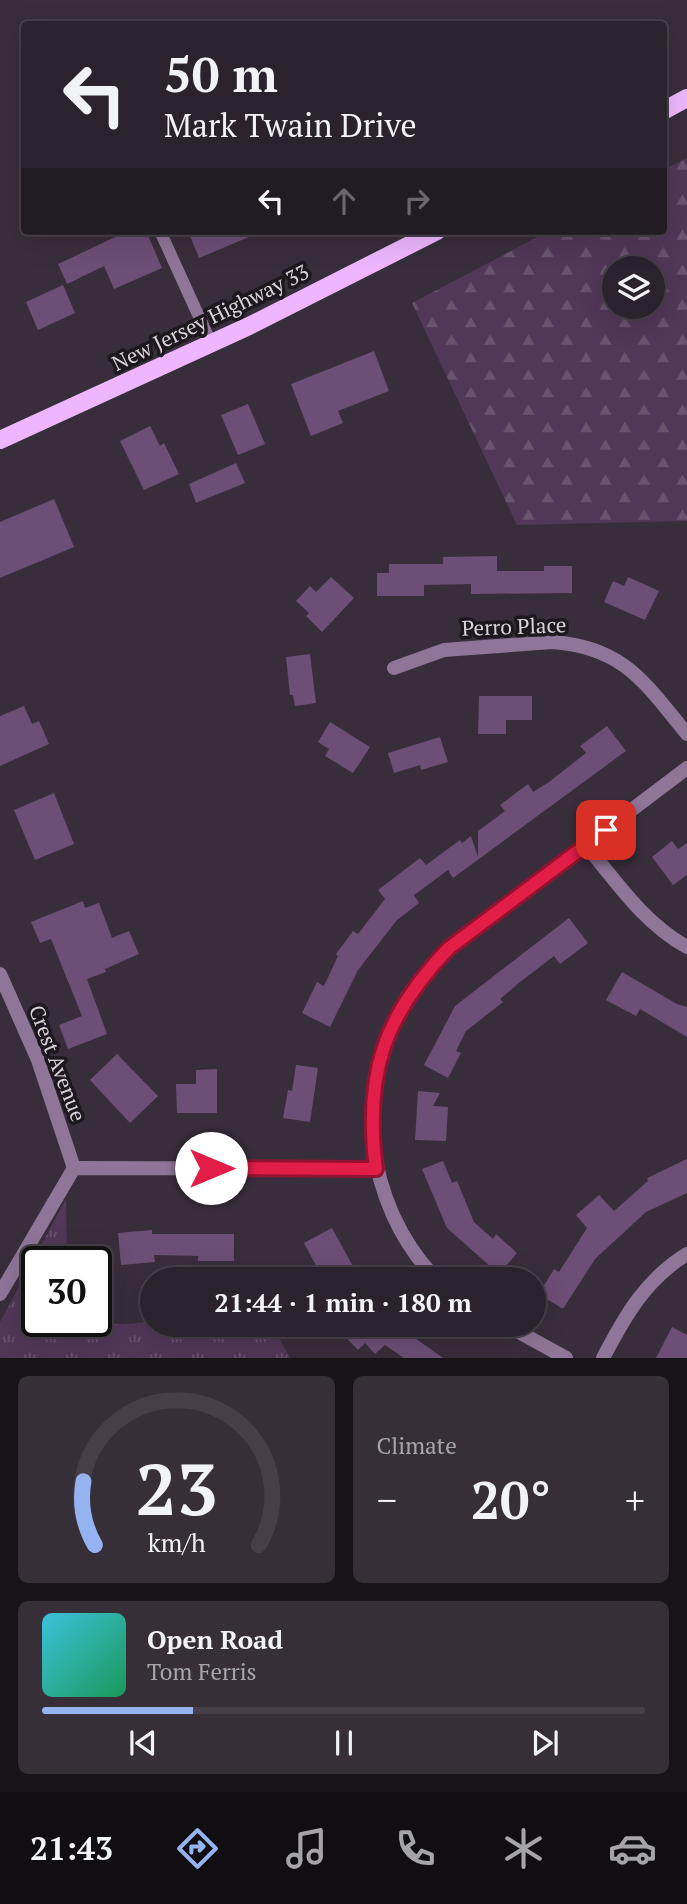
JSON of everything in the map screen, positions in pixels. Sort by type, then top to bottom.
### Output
[{"type":"main road","points":[[667,109],[687,98]]},
{"type":"main road","name":"New Jersey Highway 33","points":[[0,440],[211,344],[429,235]]},
{"type":"street","name":"Perro Place","points":[[394,668],[444,650],[552,642],[596,649],[641,677],[687,734]]},
{"type":"street","points":[[424,1267],[403,1237],[387,1205],[376,1169],[371,1130],[373,1094],[390,1029],[407,997],[426,971],[449,948],[687,768]]},
{"type":"street","points":[[586,845],[643,915],[668,937],[687,947]]},
{"type":"street","name":"Crest Avenue","points":[[0,974],[38,1060],[74,1168]]},
{"type":"street","points":[[0,1294],[74,1168],[376,1169]]},
{"type":"street","points":[[603,1358],[636,1301],[650,1284],[687,1254]]},
{"type":"street","points":[[528,1337],[566,1358]]},
{"type":"lane","points":[[162,235],[211,344]]},
{"type":"green space","points":[[687,158],[687,521],[517,525],[412,303],[541,235],[667,235],[667,168]]},
{"type":"green space","points":[[66,1199],[67,1246],[41,1246]]},
{"type":"green space","points":[[21,1283],[21,1337],[112,1337],[112,1324],[140,1323],[140,1337],[279,1337],[290,1358],[0,1358],[0,1322]]},
{"type":"building","points":[[120,235],[148,235],[162,268],[114,289],[104,266],[67,284],[58,264]]},
{"type":"building","points":[[190,235],[254,235],[199,258]]},
{"type":"building","points":[[63,285],[75,313],[38,330],[26,302]]},
{"type":"building","points":[[374,351],[389,391],[338,411],[343,423],[311,436],[291,384]]},
{"type":"building","points":[[248,404],[265,444],[238,455],[221,415]]},
{"type":"building","points":[[150,426],[160,446],[164,443],[179,474],[144,490],[120,441]]},
{"type":"building","points":[[236,463],[245,483],[196,503],[189,484]]},
{"type":"building","points":[[54,499],[74,547],[0,578],[0,522]]},
{"type":"building","points":[[497,556],[497,571],[544,571],[544,566],[572,566],[572,593],[471,594],[471,584],[424,585],[424,596],[377,596],[377,573],[389,573],[389,564],[443,564],[443,557]]},
{"type":"building","points":[[331,577],[354,598],[322,632],[306,616],[309,613],[296,601],[310,586],[316,592]]},
{"type":"building","points":[[628,577],[659,591],[645,620],[604,602],[613,581],[624,586]]},
{"type":"building","points":[[310,654],[316,703],[295,706],[293,695],[290,695],[286,657]]},
{"type":"building","points":[[479,696],[532,696],[532,720],[506,720],[506,734],[478,734]]},
{"type":"building","points":[[24,706],[32,724],[39,721],[49,744],[0,766],[0,716]]},
{"type":"building","points":[[330,722],[370,747],[353,773],[325,756],[329,749],[318,742]]},
{"type":"building","points":[[607,726],[626,751],[453,878],[448,870],[414,895],[419,903],[397,920],[358,970],[330,1027],[302,1013],[317,982],[324,986],[338,956],[336,954],[353,931],[358,934],[385,899],[378,890],[420,858],[426,865],[460,840],[462,843],[471,836],[478,857],[478,831],[505,811],[500,805],[528,784],[533,792],[549,782],[586,753],[580,746]]},
{"type":"building","points":[[440,737],[448,762],[421,770],[420,765],[394,773],[388,753]]},
{"type":"building","points":[[54,793],[74,844],[35,860],[14,810]]},
{"type":"building","points":[[672,841],[678,849],[687,843],[687,875],[673,885],[652,857]]},
{"type":"building","points":[[83,901],[85,908],[99,903],[112,938],[129,931],[139,954],[87,979],[107,1034],[68,1049],[59,1025],[82,1016],[51,939],[40,943],[31,922]]},
{"type":"building","points":[[569,918],[588,943],[560,964],[554,956],[500,999],[503,1002],[466,1031],[456,1051],[461,1053],[448,1078],[424,1065],[455,1006]]},
{"type":"building","points":[[622,972],[687,1007],[687,1037],[640,1009],[636,1016],[606,1000]]},
{"type":"building","points":[[117,1054],[158,1096],[130,1123],[90,1080]]},
{"type":"building","points":[[296,1065],[318,1068],[310,1122],[283,1118],[288,1090],[292,1091]]},
{"type":"building","points":[[217,1069],[217,1113],[177,1113],[176,1084],[196,1084],[196,1070]]},
{"type":"building","points":[[418,1091],[440,1093],[433,1106],[448,1107],[446,1141],[415,1140]]},
{"type":"building","points":[[687,1159],[687,1193],[646,1212],[595,1259],[563,1309],[546,1298],[546,1282],[554,1269],[559,1272],[587,1228],[576,1215],[599,1195],[614,1211],[648,1181],[647,1178]]},
{"type":"building","points":[[443,1161],[452,1183],[457,1181],[474,1222],[493,1239],[496,1234],[517,1253],[505,1267],[491,1267],[447,1228],[422,1169]]},
{"type":"building","points":[[332,1228],[353,1267],[317,1267],[304,1243]]},
{"type":"building","points":[[152,1230],[152,1234],[234,1234],[234,1261],[198,1261],[198,1256],[154,1255],[155,1262],[121,1265],[118,1233]]},
{"type":"building","points":[[672,1327],[687,1335],[687,1358],[656,1358]]},
{"type":"building","points":[[346,1337],[413,1337],[443,1358],[404,1358],[385,1345],[375,1354],[365,1343],[358,1350]]},
{"type":"route","points":[[211,1168],[376,1169],[371,1130],[373,1094],[390,1029],[407,997],[426,971],[449,948],[606,830]]}]
